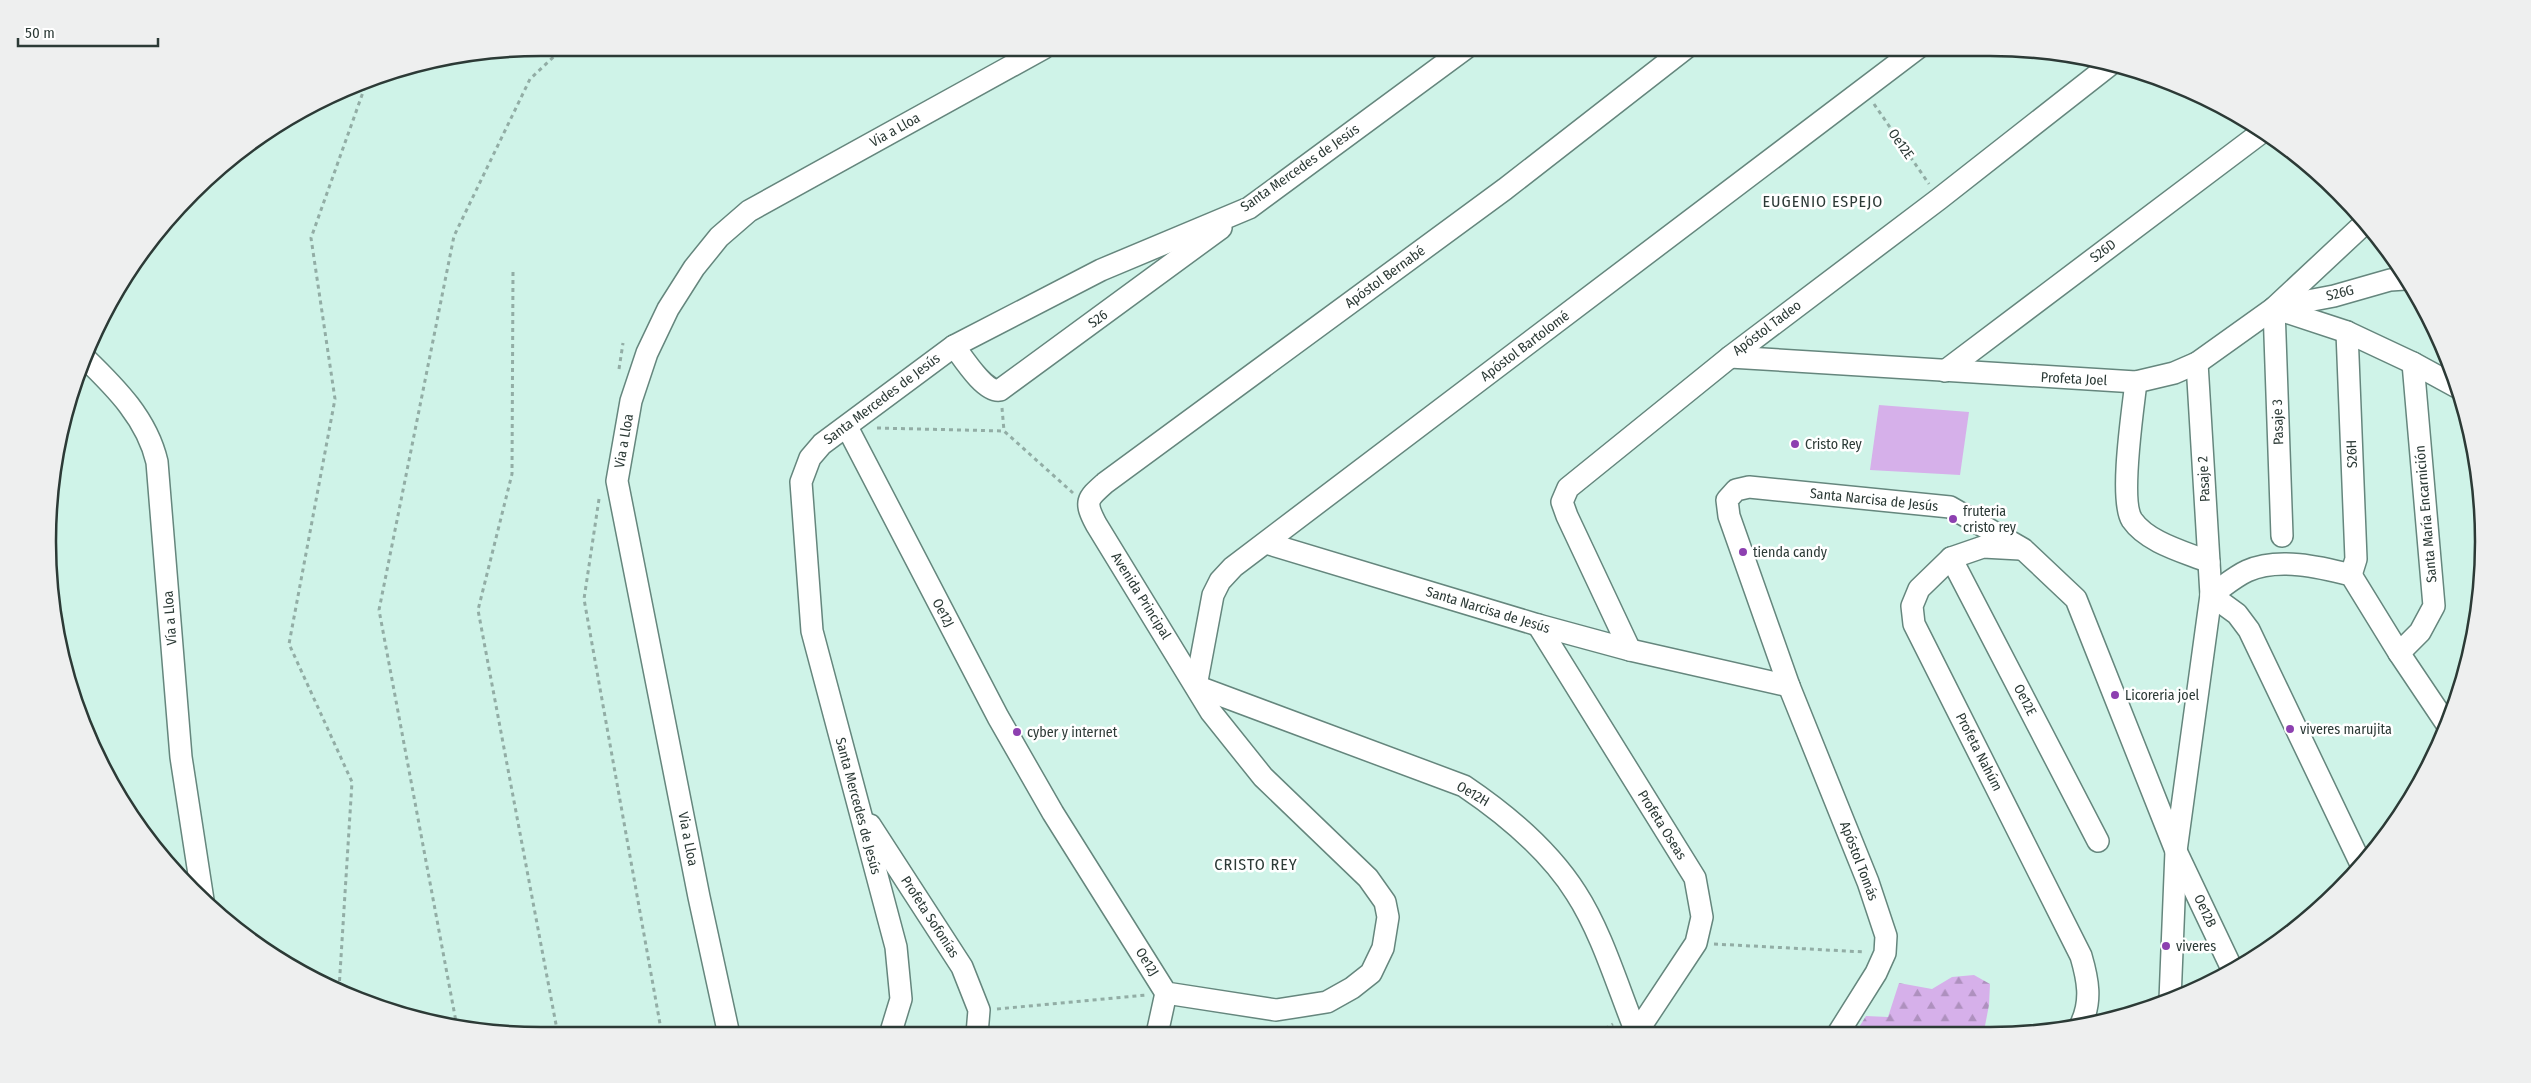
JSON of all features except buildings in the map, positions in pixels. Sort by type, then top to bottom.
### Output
[{"type":"street","name":"Via a Lloa","points":[[730,1027],[699,897],[617,481],[631,401],[647,353],[668,309],[694,268],[719,237],[749,211],[1030,56]]},
{"type":"street","name":"Santa Mercedes de Jesús","points":[[892,1027],[902,999],[896,947],[812,632],[801,482],[810,458],[822,444],[954,346],[1101,270],[1250,208],[1455,56]]},
{"type":"street","name":"Apóstol Bernabé","points":[[1088,506],[1092,495],[1106,483],[1505,189],[1676,56]]},
{"type":"street","name":"Apóstol Bartolomé","points":[[1196,686],[1213,595],[1220,581],[1233,567],[1907,56]]},
{"type":"street","name":"Apóstol Tadeo","points":[[1630,650],[1562,502],[1568,488],[1730,357],[1939,199],[2102,70]]},
{"type":"street","name":"S26D","points":[[1945,371],[2256,136]]},
{"type":"street","name":"S26","points":[[1000,390],[1250,208]]},
{"type":"street","name":"Profeta Joel","points":[[1730,357],[2136,382],[2174,373],[2197,363],[2274,308],[2359,228]]},
{"type":"street","name":"S26G","points":[[2274,308],[2334,296],[2398,279]]},
{"type":"street","points":[[2274,308],[2347,332],[2413,363],[2447,382]]},
{"type":"street","name":"Pasaje 3","points":[[2274,308],[2282,536]]},
{"type":"street","name":"S26H","points":[[2347,332],[2356,559],[2351,574]]},
{"type":"street","points":[[954,346],[984,385],[992,390],[1000,390]]},
{"type":"street","name":"Vía a Lloa","points":[[90,363],[115,388],[134,411],[148,435],[157,462],[181,756],[201,888]]},
{"type":"street","name":"Pasaje 2","points":[[2197,363],[2211,595]]},
{"type":"street","name":"Santa María Encarnición","points":[[2398,653],[2420,632],[2434,606],[2413,363]]},
{"type":"street","points":[[2136,382],[2130,435],[2127,509],[2133,521],[2144,532],[2170,546],[2209,562]]},
{"type":"street","name":"Oe12J","points":[[847,427],[998,717],[1053,813],[1166,993]]},
{"type":"street","name":"Santa Narcisa de Jesús","points":[[1789,686],[1729,516],[1727,500],[1736,490],[1749,487],[1950,507],[2023,549],[2076,599],[2176,851]]},
{"type":"street","name":"Avenida Principal","points":[[1088,506],[1096,524],[1196,686]]},
{"type":"street","name":"Santa Narcisa de Jesús","points":[[1266,543],[1538,625],[1630,650],[1789,686]]},
{"type":"street","name":"Profeta Nahúm","points":[[2023,549],[1983,547],[1951,558],[1919,589],[1912,606],[1914,624],[2081,956],[2088,982],[2088,1010],[2085,1017]]},
{"type":"street","name":"Oe12E","points":[[1951,558],[2098,841]]},
{"type":"street","points":[[2170,992],[2176,851],[2211,595],[2248,571],[2265,566],[2320,567],[2351,574],[2398,653],[2443,712]]},
{"type":"street","points":[[2211,595],[2237,614],[2248,630],[2357,857]]},
{"type":"street","name":"Profeta Oseas","points":[[1538,625],[1695,878],[1702,916],[1696,943],[1639,1027]]},
{"type":"street","points":[[1159,1027],[1166,993],[1276,1010],[1327,1002],[1352,988],[1371,972],[1383,948],[1388,917],[1385,902],[1368,878],[1263,777],[1210,712],[1196,686]]},
{"type":"street","name":"Oe12H","points":[[1196,686],[1464,786],[1496,807],[1548,856],[1577,893],[1596,931],[1634,1027]]},
{"type":"street","name":"Apóstol Tomás","points":[[1789,686],[1868,882],[1886,936],[1885,953],[1876,973],[1842,1027]]},
{"type":"street","name":"Profeta Sofonías","points":[[859,808],[962,967],[979,1010],[978,1027]]},
{"type":"street","name":"Oe12B","points":[[2176,851],[2229,963]]},
{"type":"path","points":[[455,1019],[379,610],[454,236],[530,80],[555,56]]},
{"type":"path","name":"Oe12E","points":[[1863,89],[1939,199]]},
{"type":"path","points":[[339,983],[352,782],[289,644],[335,399],[311,238],[364,90]]},
{"type":"path","points":[[513,272],[512,474],[478,610],[556,1027]]},
{"type":"path","points":[[619,372],[623,342]]},
{"type":"path","points":[[1000,390],[1004,431]]},
{"type":"path","points":[[847,427],[1004,431],[1088,506]]},
{"type":"path","points":[[601,491],[584,599],[661,1027]]},
{"type":"path","points":[[1696,943],[1885,953]]},
{"type":"path","points":[[979,1010],[1166,993]]},
{"type":"green space","points":[[1879,405],[1969,412],[1960,475],[1870,470]]},
{"type":"green space","points":[[1974,975],[1990,984],[1989,1005],[1985,1027],[1859,1027],[1866,1016],[1888,1017],[1899,983],[1932,989],[1952,977]]},
{"type":"place","name":"Cristo Rey","points":[[1795,444]]},
{"type":"place","name":"fruteria cristo rey","points":[[1953,519]]},
{"type":"place","name":"tienda candy","points":[[1743,552]]},
{"type":"place","name":"Licoreria joel","points":[[2115,695]]},
{"type":"place","name":"viveres marujita","points":[[2290,729]]},
{"type":"place","name":"cyber y internet","points":[[1017,732]]},
{"type":"place","name":"viveres","points":[[2166,946]]},
{"type":"district","name":"EUGENIO ESPEJO","points":[[1823,201]]},
{"type":"district","name":"CRISTO REY","points":[[1256,864]]}]
